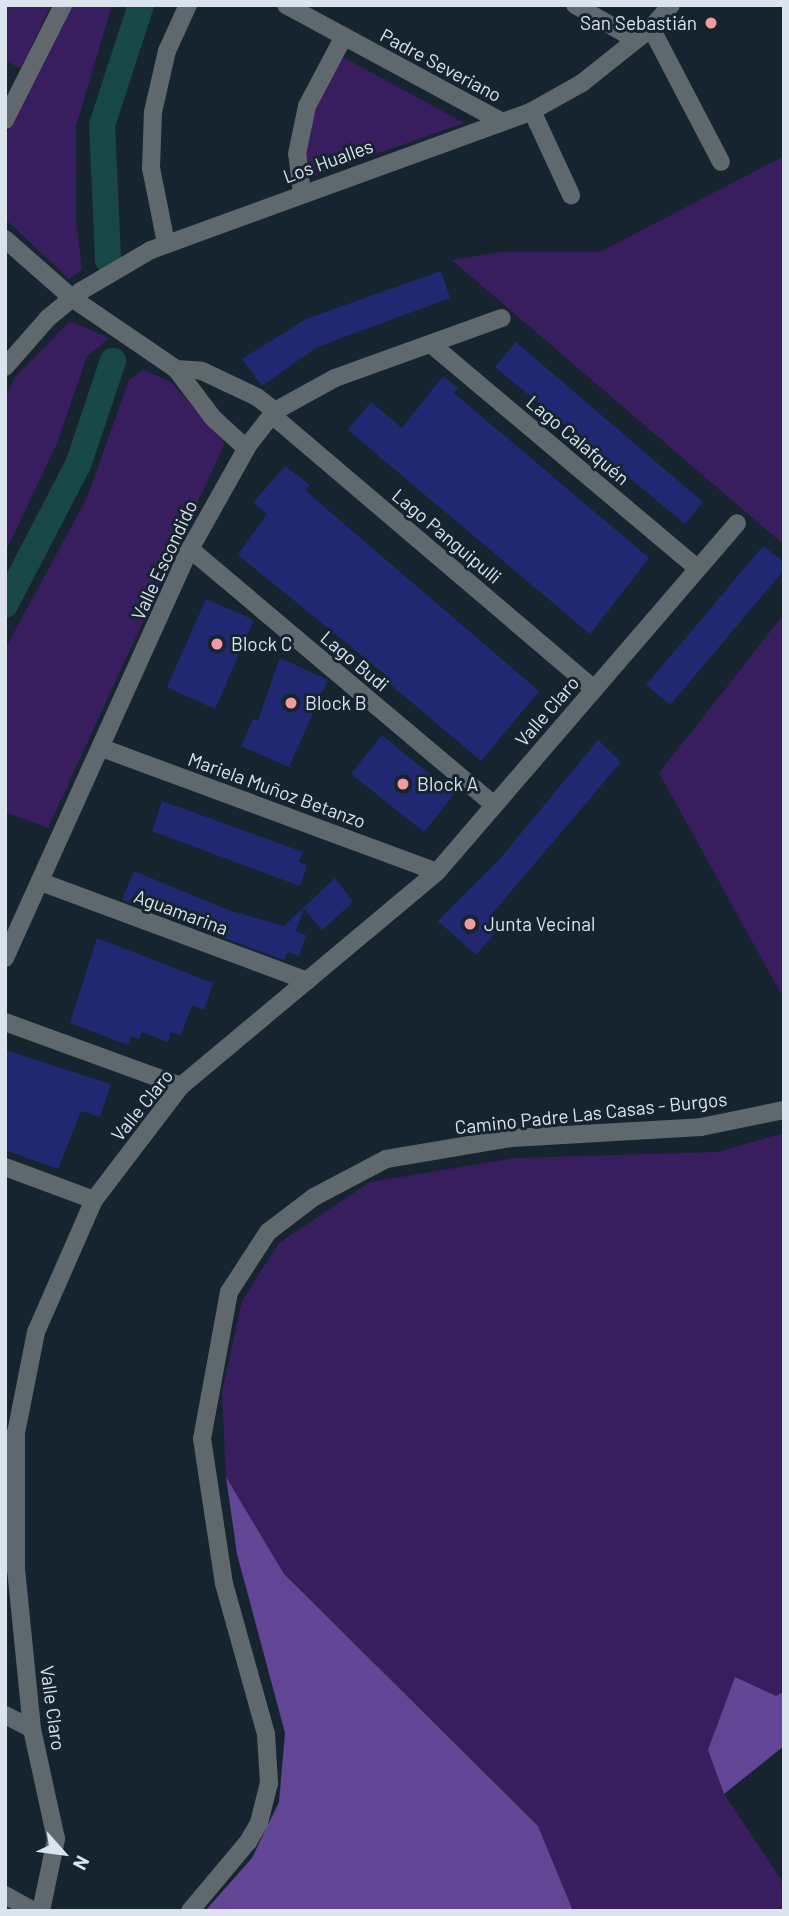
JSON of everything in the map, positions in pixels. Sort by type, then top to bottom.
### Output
[{"type":"street","points":[[5,120],[63,5]]},
{"type":"street","points":[[166,243],[151,168],[153,111],[167,51],[188,5]]},
{"type":"street","name":"Padre Severiano","points":[[286,5],[502,122]]},
{"type":"street","points":[[575,5],[636,40]]},
{"type":"street","name":"Los Hualles","points":[[5,367],[72,298],[166,243],[532,111],[582,83],[651,28],[671,5]]},
{"type":"street","points":[[651,28],[721,162]]},
{"type":"street","points":[[302,193],[297,154],[307,106],[344,36]]},
{"type":"street","points":[[532,111],[571,195]]},
{"type":"street","points":[[5,239],[72,298],[176,369],[192,394],[246,448]]},
{"type":"street","name":"Valle Escondido","points":[[5,958],[190,549],[246,448],[273,413],[335,378],[502,318]]},
{"type":"street","name":"Lago Calafquén","points":[[431,344],[697,568]]},
{"type":"street","name":"Lago Panguipulli","points":[[176,369],[202,371],[257,397],[594,688]]},
{"type":"street","name":"Valle Claro","points":[[41,1911],[56,1839],[32,1729],[10,1567],[16,1433],[36,1332],[94,1200],[181,1086],[437,872],[737,523]]},
{"type":"street","name":"Lago Budi","points":[[190,549],[494,806]]},
{"type":"street","name":"Mariela Muñoz Betanzo","points":[[102,748],[437,872]]},
{"type":"street","name":"Aguamarina","points":[[41,883],[307,981]]},
{"type":"street","points":[[5,1022],[181,1086]]},
{"type":"street","name":"Camino Padre Las Casas - Burgos","points":[[190,1911],[248,1842],[259,1823],[269,1783],[266,1734],[224,1584],[202,1439],[229,1292],[268,1232],[314,1197],[386,1159],[512,1139],[701,1127],[784,1110]]},
{"type":"street","points":[[5,1167],[94,1200]]},
{"type":"street","points":[[5,1715],[32,1729]]},
{"type":"street","points":[[5,1895],[34,1911]]},
{"type":"shaded area","points":[[5,5],[51,5],[21,68],[5,61]]},
{"type":"shaded area","points":[[72,5],[112,5],[76,126],[76,220],[82,269],[69,279],[5,219],[5,136]]},
{"type":"shaded area","points":[[341,56],[464,123],[308,178],[304,148],[312,110]]},
{"type":"shaded area","points":[[784,156],[784,545],[452,260],[500,252],[600,252]]},
{"type":"shaded area","points":[[70,321],[109,338],[87,356],[57,443],[5,553],[5,398],[15,377]]},
{"type":"shaded area","points":[[143,369],[172,383],[225,443],[48,828],[5,812],[5,649],[87,498],[129,380]]},
{"type":"shaded area","points":[[784,614],[784,999],[659,773]]},
{"type":"shaded area","points":[[784,1133],[784,1692],[708,1750],[724,1794],[784,1884],[784,1911],[573,1911],[538,1826],[283,1574],[226,1477],[222,1392],[242,1301],[279,1243],[370,1182],[514,1158],[718,1152]]},
{"type":"shaded area","points":[[226,1477],[284,1574],[538,1826],[573,1911],[205,1911],[252,1858],[279,1802],[285,1733],[237,1554]]},
{"type":"shaded area","points":[[735,1677],[776,1696],[784,1692],[784,1746],[724,1794],[708,1750]]},
{"type":"building","points":[[441,271],[450,298],[317,347],[262,386],[242,359],[306,319]]},
{"type":"building","points":[[516,342],[703,502],[685,524],[495,367]]},
{"type":"building","points":[[443,376],[458,388],[454,393],[649,558],[590,634],[348,430],[371,402],[402,428]]},
{"type":"building","points":[[285,466],[310,485],[305,490],[539,691],[481,761],[384,679],[387,676],[238,555],[267,514],[253,503]]},
{"type":"building","points":[[763,546],[784,562],[784,570],[670,705],[646,685]]},
{"type":"building","name":"Block C","points":[[206,599],[254,620],[215,709],[167,687]]},
{"type":"building","name":"Block B","points":[[280,658],[328,680],[289,767],[241,746],[253,719],[258,720]]},
{"type":"building","name":"Block A","points":[[382,735],[454,794],[424,832],[351,774]]},
{"type":"building","points":[[598,740],[621,762],[490,916],[501,926],[476,955],[438,921],[499,860]]},
{"type":"building","points":[[162,801],[303,852],[299,862],[307,865],[300,886],[152,831]]},
{"type":"building","points":[[134,871],[228,910],[284,926],[335,878],[353,902],[322,930],[304,909],[296,931],[306,935],[299,956],[288,952],[284,960],[122,900]]},
{"type":"building","points":[[97,938],[213,983],[204,1010],[192,1005],[181,1035],[171,1032],[168,1042],[142,1032],[139,1039],[131,1036],[128,1045],[70,1023]]},
{"type":"building","points":[[5,1050],[111,1084],[100,1117],[81,1111],[58,1169],[5,1150]]},
{"type":"waterway","points":[[108,260],[102,125],[141,5]]},
{"type":"waterway","points":[[5,605],[78,465],[113,361]]},
{"type":"place","name":"San Sebastián","points":[[711,23]]},
{"type":"place","name":"Block C","points":[[217,644]]},
{"type":"place","name":"Block B","points":[[291,703]]},
{"type":"place","name":"Block A","points":[[403,784]]},
{"type":"place","name":"Junta Vecinal","points":[[470,924]]}]
